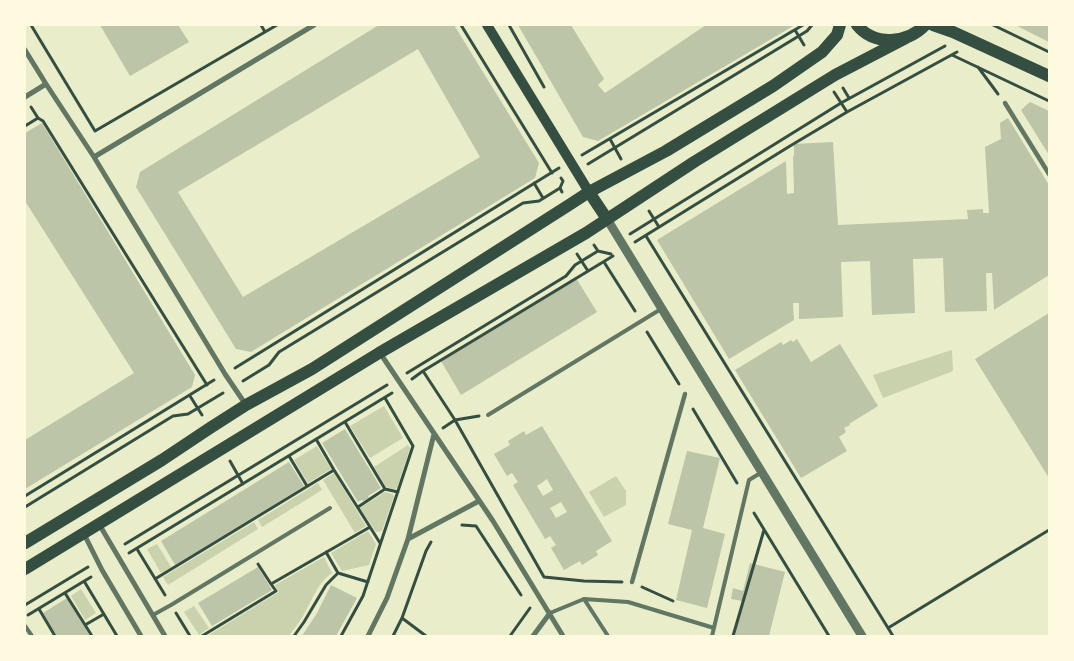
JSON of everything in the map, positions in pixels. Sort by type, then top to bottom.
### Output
[{"type":"main road","points":[[487,25],[571,162],[608,218]]},
{"type":"main road","points":[[25,543],[162,460],[246,405],[312,369],[590,192],[666,151],[773,86],[822,52],[836,35],[840,25]]},
{"type":"main road","points":[[857,25],[869,35],[881,39],[906,38]]},
{"type":"main road","points":[[25,569],[380,352],[578,237],[694,162],[835,75],[917,32],[925,25]]},
{"type":"main road","points":[[933,25],[953,32],[1049,76]]},
{"type":"street","points":[[94,157],[314,25]]},
{"type":"street","points":[[25,50],[94,157],[224,374],[246,405]]},
{"type":"street","points":[[25,97],[46,84]]},
{"type":"street","points":[[1005,103],[1049,174]]},
{"type":"street","points":[[608,218],[862,636]]},
{"type":"street","points":[[380,352],[493,521],[563,636]]},
{"type":"street","points":[[632,582],[685,394]]},
{"type":"street","points":[[368,636],[386,598],[408,539],[434,434]]},
{"type":"street","points":[[408,539],[479,501]]},
{"type":"street","points":[[99,524],[165,636]]},
{"type":"street","points":[[84,534],[102,570],[141,636]]},
{"type":"street","points":[[533,636],[550,613]]},
{"type":"lane","points":[[488,415],[663,308]]},
{"type":"lane","points":[[712,636],[749,480],[762,472]]},
{"type":"lane","points":[[153,615],[330,508]]},
{"type":"lane","points":[[550,613],[584,599],[628,602],[714,628]]},
{"type":"lane","points":[[584,599],[608,636]]},
{"type":"lane","points":[[25,626],[32,636]]},
{"type":"path","points":[[32,25],[96,131],[277,25]]},
{"type":"path","points":[[262,25],[266,32]]},
{"type":"path","points":[[461,25],[552,173]]},
{"type":"path","points":[[25,496],[552,173],[803,25]]},
{"type":"path","points":[[563,181],[799,36],[812,25]]},
{"type":"path","points":[[993,25],[1049,52]]},
{"type":"path","points":[[602,251],[841,103],[942,48],[950,43],[953,32]]},
{"type":"path","points":[[120,558],[385,398],[423,371],[846,112],[964,48]]},
{"type":"path","points":[[952,55],[1049,101]]},
{"type":"path","points":[[978,67],[1005,103]]},
{"type":"path","points":[[1013,83],[1015,78]]},
{"type":"path","points":[[25,126],[38,118],[43,121],[207,385]]},
{"type":"path","points":[[25,507],[173,416],[188,414],[233,387],[269,365],[279,352],[523,203],[539,201],[560,188]]},
{"type":"path","points":[[646,236],[893,636]]},
{"type":"path","points":[[115,551],[566,276],[575,265],[598,251]]},
{"type":"path","points":[[423,371],[455,420],[544,577],[584,582],[632,582],[680,605]]},
{"type":"path","points":[[685,394],[744,497],[828,636]]},
{"type":"path","points":[[341,636],[363,596],[414,446],[385,398]]},
{"type":"path","points":[[434,434],[455,420],[488,415]]},
{"type":"path","points":[[345,422],[385,489],[398,492]]},
{"type":"path","points":[[316,439],[334,470]]},
{"type":"path","points":[[289,456],[307,486]]},
{"type":"path","points":[[733,490],[735,480]]},
{"type":"path","points":[[358,507],[385,489]]},
{"type":"path","points":[[456,524],[476,526],[524,600]]},
{"type":"path","points":[[370,527],[381,544]]},
{"type":"path","points":[[733,636],[764,530]]},
{"type":"path","points":[[888,628],[1049,530]]},
{"type":"path","points":[[393,636],[402,618],[426,551],[433,538]]},
{"type":"path","points":[[137,549],[190,636]]},
{"type":"path","points":[[326,552],[338,573],[368,582]]},
{"type":"path","points":[[25,605],[98,561]]},
{"type":"path","points":[[25,617],[102,570]]},
{"type":"path","points":[[294,636],[326,585],[338,573]]},
{"type":"path","points":[[84,582],[117,636]]},
{"type":"path","points":[[202,636],[276,591],[272,584]]},
{"type":"path","points":[[65,593],[92,636]]},
{"type":"path","points":[[510,636],[530,608],[540,626]]},
{"type":"path","points":[[39,609],[55,636]]},
{"type":"path","points":[[85,626],[104,614]]},
{"type":"path","points":[[402,618],[426,636]]},
{"type":"green space","points":[[952,350],[953,371],[883,398],[873,375]]},
{"type":"green space","points":[[384,406],[403,438],[370,458],[350,426]]},
{"type":"green space","points":[[408,445],[410,448],[397,488],[386,487],[374,467]]},
{"type":"green space","points":[[317,446],[331,469],[308,483],[294,460]]},
{"type":"green space","points":[[334,473],[366,526],[355,533],[323,480]]},
{"type":"green space","points":[[616,476],[626,491],[626,505],[604,517],[589,492]]},
{"type":"green space","points":[[318,483],[322,490],[262,527],[258,520]]},
{"type":"green space","points":[[385,492],[394,496],[382,531],[376,532],[360,508]]},
{"type":"green space","points":[[254,522],[258,529],[168,585],[163,577]]},
{"type":"green space","points":[[368,531],[376,544],[369,565],[342,571],[331,553]]},
{"type":"green space","points":[[157,544],[171,567],[161,573],[147,549]]},
{"type":"green space","points":[[324,557],[332,573],[322,582],[289,636],[207,636],[279,592],[275,585]]},
{"type":"green space","points":[[81,589],[96,613],[85,620],[71,596]]},
{"type":"green space","points":[[194,606],[209,628],[199,635],[184,612]]},
{"type":"building","points":[[100,25],[178,25],[189,42],[130,76]]},
{"type":"building","points":[[379,25],[454,25],[539,163],[535,178],[251,352],[236,349],[136,187],[140,172]],"holes":[[[418,49],[480,157],[243,297],[178,192]]]},
{"type":"building","points":[[518,25],[571,25],[604,79],[598,85],[605,93],[706,25],[795,25],[598,141],[583,137]]},
{"type":"building","points":[[1015,25],[1049,25],[1049,42]]},
{"type":"building","points":[[1030,102],[1049,111],[1049,155],[1021,110]]},
{"type":"building","points":[[1008,118],[1049,185],[1049,275],[994,310],[992,273],[986,273],[987,311],[945,312],[943,258],[913,259],[915,313],[872,315],[870,261],[841,262],[843,317],[799,319],[799,303],[793,303],[794,320],[729,359],[657,240],[786,161],[787,194],[794,193],[794,144],[833,142],[838,225],[968,219],[967,210],[983,209],[983,213],[989,213],[985,147],[1001,139],[1000,123]]},
{"type":"building","points":[[42,123],[195,375],[192,387],[25,489],[25,440],[134,373],[25,201],[25,133]]},
{"type":"building","points":[[576,278],[597,312],[461,395],[441,361]]},
{"type":"building","points":[[1049,313],[1049,478],[975,359]]},
{"type":"building","points":[[797,339],[811,362],[840,344],[878,406],[844,428],[846,432],[839,437],[847,451],[801,478],[735,370],[781,342],[783,345]]},
{"type":"building","points":[[542,426],[612,541],[596,551],[598,555],[582,565],[580,561],[564,570],[551,548],[556,545],[550,536],[545,539],[513,485],[518,482],[512,473],[507,476],[494,454],[510,445],[508,441],[524,431],[526,435]],"holes":[[[547,479],[553,490],[543,496],[537,486]],[[561,502],[567,512],[556,518],[550,508]]]},
{"type":"building","points":[[345,429],[381,488],[363,501],[358,502],[322,443]]},
{"type":"building","points":[[687,451],[720,458],[703,528],[725,534],[707,608],[676,600],[692,530],[668,524]]},
{"type":"building","points":[[289,462],[304,486],[175,565],[161,541]]},
{"type":"building","points":[[750,563],[785,572],[769,636],[733,636],[742,601],[731,599],[733,588],[743,591]]},
{"type":"building","points":[[258,567],[272,590],[212,626],[198,603]]},
{"type":"building","points":[[331,585],[357,598],[336,636],[302,636],[317,613]]},
{"type":"building","points":[[67,598],[90,636],[57,636],[43,613]]}]
